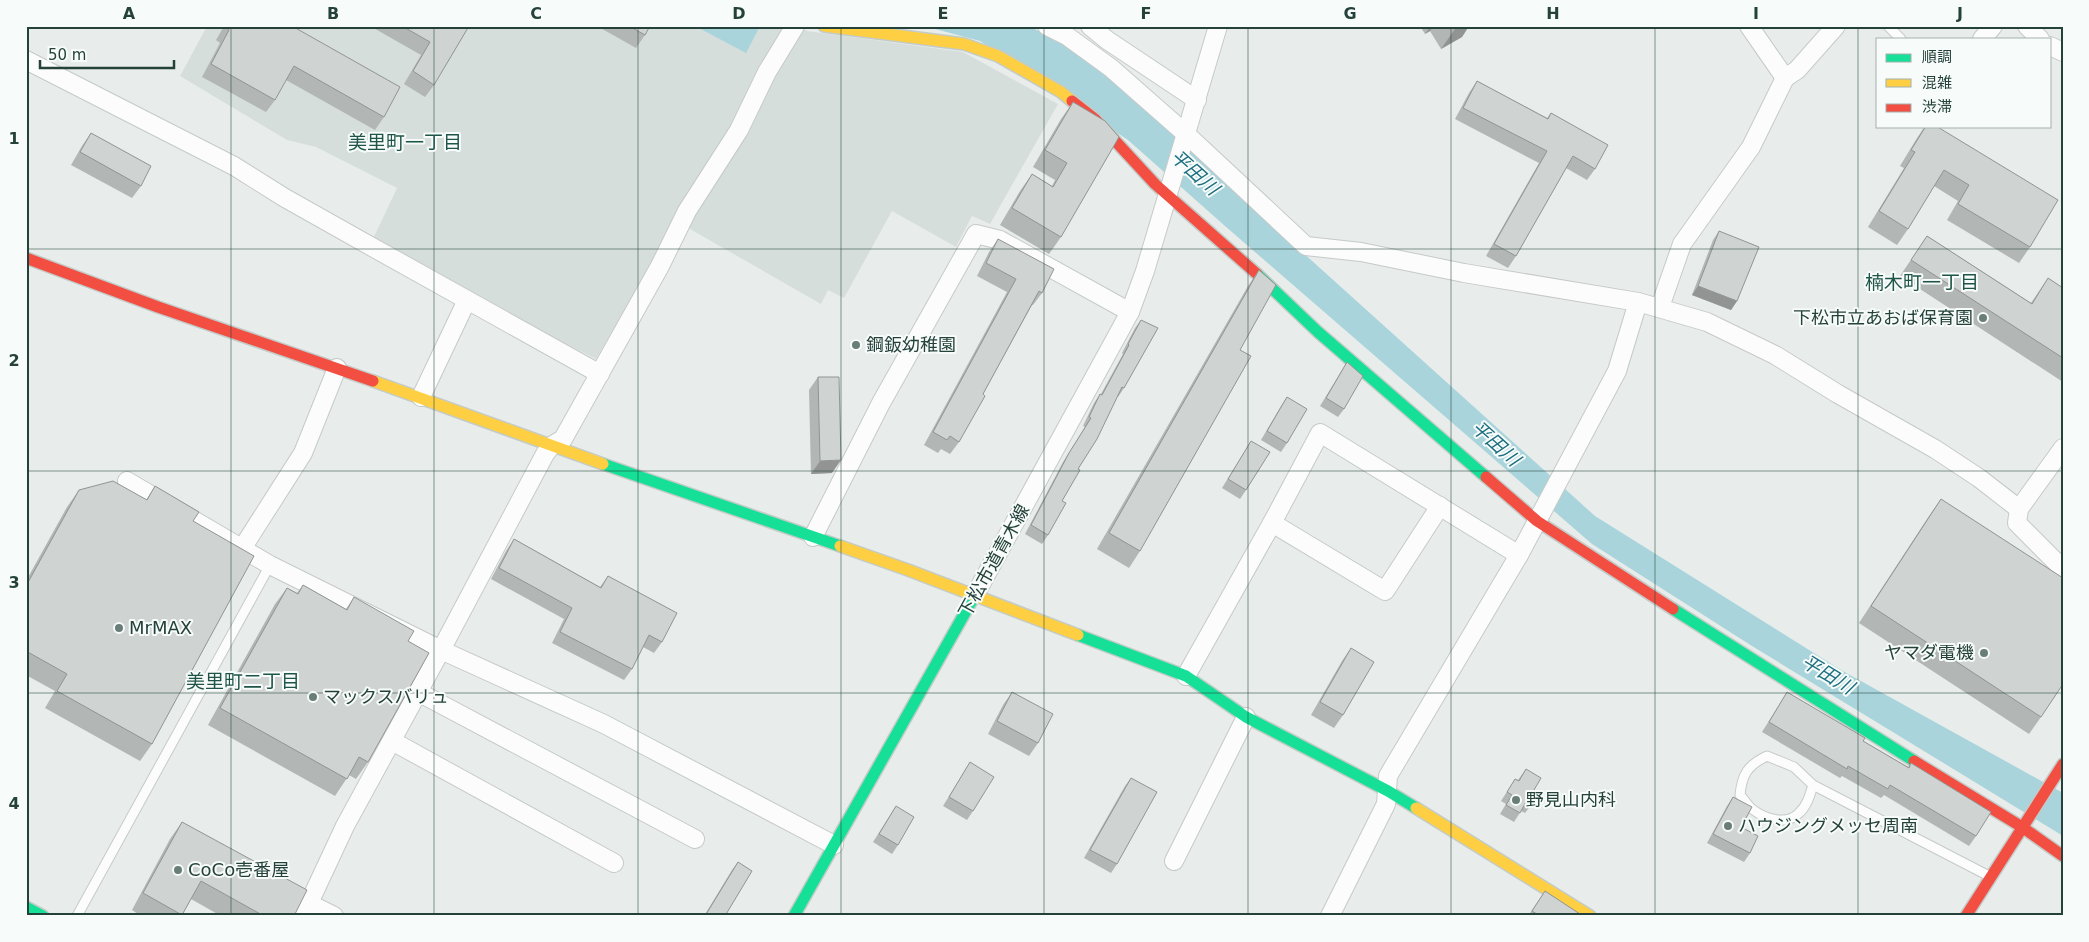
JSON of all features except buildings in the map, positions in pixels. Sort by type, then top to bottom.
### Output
[{"type":"street","points":[[334,916],[306,910],[345,826],[545,454],[551,446],[563,439],[660,266],[687,212],[739,130],[766,72],[795,26]]},
{"type":"street","points":[[824,26],[964,44],[998,56],[1061,92],[1095,119],[1155,184],[1169,191],[1318,332],[1539,518],[1768,670],[2025,822],[2063,856]]},
{"type":"street","points":[[1047,26],[1067,36],[1111,68],[1306,246],[1361,252],[1464,273],[1638,302],[1707,322],[1775,354],[1838,394],[1936,449],[1979,478],[2019,509]]},
{"type":"street","points":[[1090,26],[1107,40],[1197,100]]},
{"type":"street","points":[[1185,137],[1218,26]]},
{"type":"street","points":[[1749,26],[1785,78]]},
{"type":"street","points":[[1660,307],[1682,244],[1751,148],[1785,78],[1797,70],[1836,26]]},
{"type":"street","points":[[1983,38],[1993,26]]},
{"type":"street","points":[[2027,26],[2039,38]]},
{"type":"street","points":[[26,60],[234,166],[285,198],[600,374]]},
{"type":"street","name":"下松市道青木線","points":[[794,916],[975,595],[1130,312],[1185,137]]},
{"type":"street","points":[[813,537],[886,394],[976,234],[1000,240],[1130,312]]},
{"type":"street","points":[[26,258],[158,307],[420,397],[551,446],[975,595],[1186,676],[1246,717],[1388,791],[1590,916]]},
{"type":"street","points":[[420,397],[467,300]]},
{"type":"street","points":[[1330,916],[1386,804],[1388,776],[1519,555],[1617,371],[1638,302]]},
{"type":"street","points":[[243,547],[304,453],[337,368]]},
{"type":"street","points":[[1186,676],[1320,433],[1519,555]]},
{"type":"street","points":[[2063,448],[2019,509],[2017,523],[2063,569]]},
{"type":"street","points":[[127,481],[270,564],[441,650],[604,724],[834,845]]},
{"type":"street","points":[[1272,523],[1385,591],[1440,506]]},
{"type":"street","points":[[418,692],[695,839]]},
{"type":"street","points":[[1174,861],[1246,717]]},
{"type":"street","points":[[392,741],[614,863]]},
{"type":"street","points":[[1966,916],[1989,876],[2063,764]]},
{"type":"street","points":[[26,907],[43,916]]},
{"type":"lane","points":[[1888,26],[1900,38]]},
{"type":"lane","points":[[77,916],[270,564]]},
{"type":"lane","points":[[1813,785],[1807,802],[1799,814],[1787,820],[1773,820],[1752,809],[1740,794],[1741,780],[1753,763],[1767,756],[1794,766],[1813,785],[1989,876]]},
{"type":"shaded area","points":[[207,26],[796,26],[807,31],[963,52],[1058,104],[990,224],[972,216],[956,247],[892,211],[844,298],[828,290],[821,304],[676,221],[596,359],[433,276],[372,241],[397,188],[316,147],[287,140],[180,76]]},
{"type":"water","points":[[695,26],[760,26],[746,53]]},
{"type":"water","name":"平田川","points":[[924,26],[1028,26],[1065,43],[1115,77],[1260,214],[1595,516],[1841,670],[2063,793],[2063,836],[1752,646],[1592,544],[1128,140],[980,41]]},
{"type":"traffic: fast","points":[[1257,274],[1318,332],[1486,477]]},
{"type":"traffic: fast","points":[[603,464],[840,546]]},
{"type":"traffic: fast","points":[[794,916],[975,595]]},
{"type":"traffic: fast","points":[[1673,609],[1914,761]]},
{"type":"traffic: fast","points":[[1078,635],[1186,676],[1246,717],[1388,791],[1416,808]]},
{"type":"traffic: fast","points":[[26,907],[43,916]]},
{"type":"traffic: slow","points":[[824,26],[964,44],[998,56],[1061,92],[1072,101]]},
{"type":"traffic: slow","points":[[373,381],[603,464]]},
{"type":"traffic: slow","points":[[840,546],[1078,635]]},
{"type":"traffic: slow","points":[[1416,808],[1590,916]]},
{"type":"traffic: jam","points":[[1072,101],[1095,119],[1155,184],[1257,274]]},
{"type":"traffic: jam","points":[[26,258],[158,307],[373,381]]},
{"type":"traffic: jam","points":[[1486,477],[1537,521],[1673,609]]},
{"type":"traffic: jam","points":[[1914,761],[2022,827],[2063,856]]},
{"type":"traffic: jam","points":[[1966,916],[2063,764]]},
{"type":"place","name":"下松市立あおば保育園","points":[[1983,318]]},
{"type":"place","name":"鋼鈑幼稚園","points":[[856,345]]},
{"type":"place","name":"MrMAX","points":[[119,628]]},
{"type":"place","name":"ヤマダ電機","points":[[1984,653]]},
{"type":"place","name":"マックスバリュ","points":[[313,697]]},
{"type":"place","name":"野見山内科","points":[[1516,800]]},
{"type":"place","name":"ハウジングメッセ周南","points":[[1728,826]]},
{"type":"place","name":"CoCo壱番屋","points":[[178,870]]},
{"type":"district","name":"美里町一丁目","points":[[405,142]]},
{"type":"district","name":"楠木町一丁目","points":[[1922,282]]},
{"type":"district","name":"美里町二丁目","points":[[243,681]]}]
